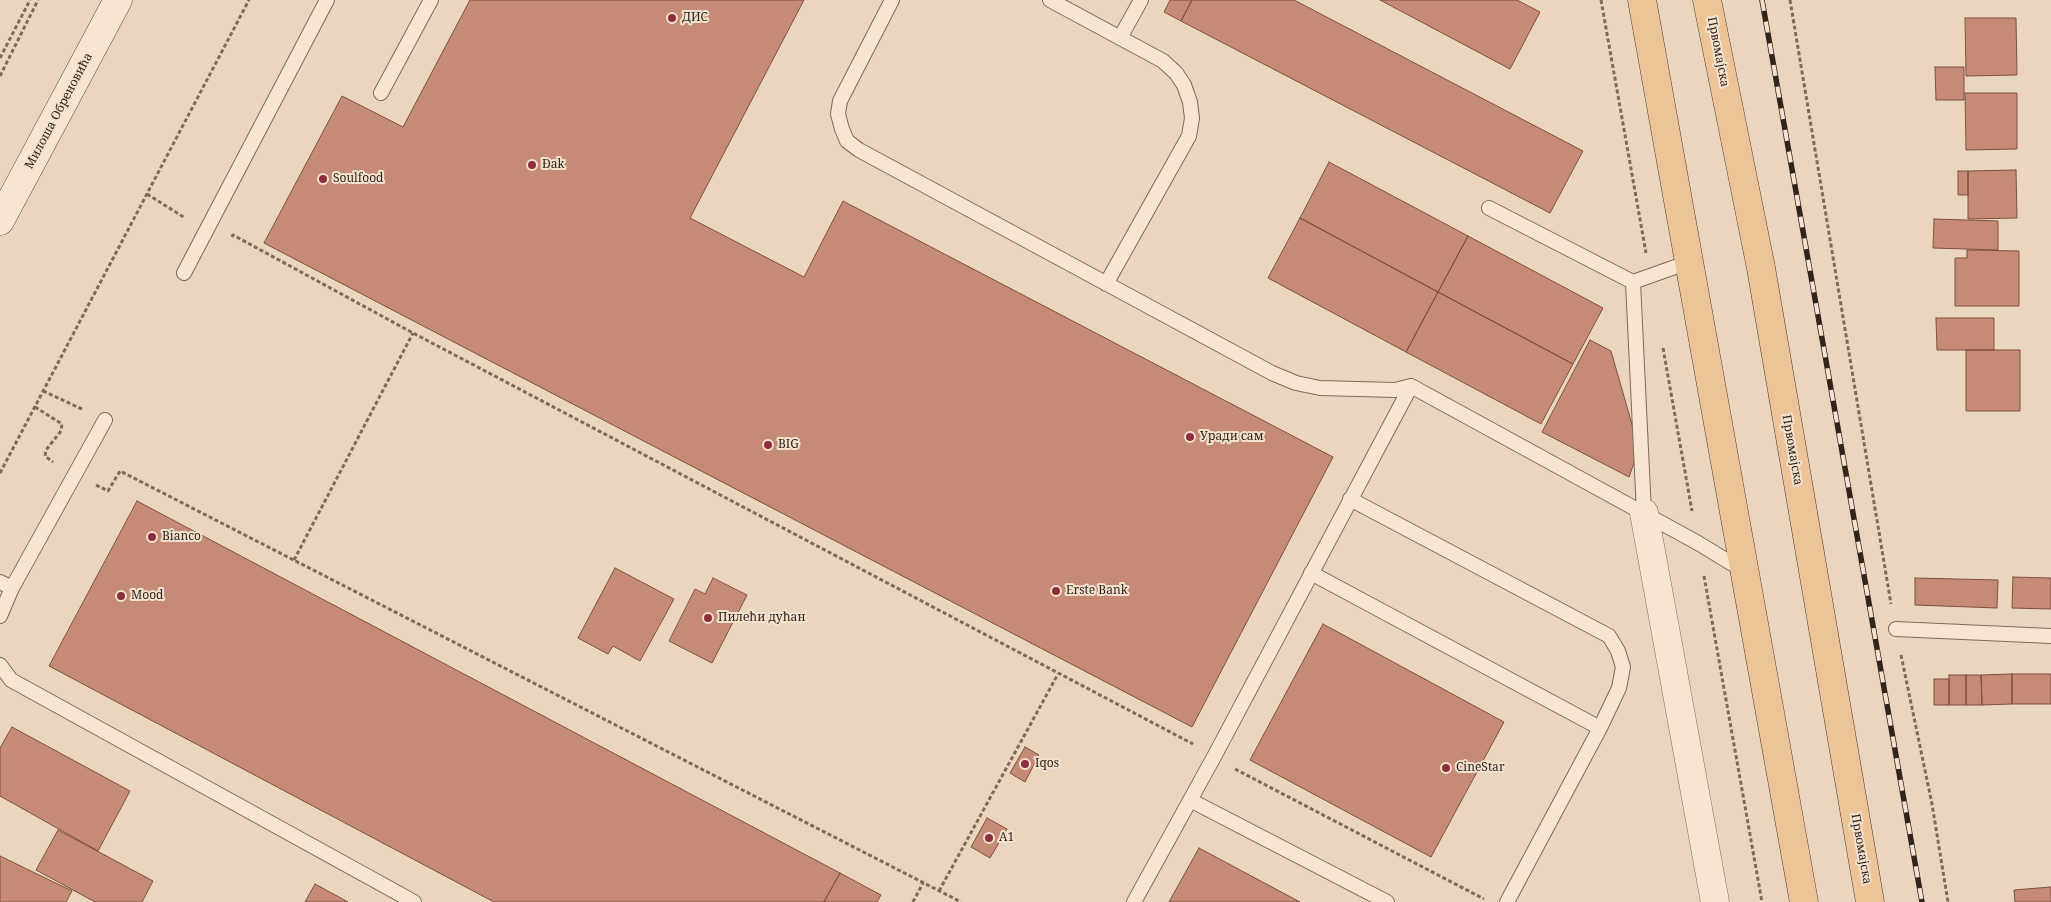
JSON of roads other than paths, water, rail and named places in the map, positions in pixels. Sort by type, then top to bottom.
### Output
[{"type":"main road","points":[[1642,0],[1804,902]]},
{"type":"main road","name":"Првомајска","points":[[1707,0],[1762,268],[1870,902]]},
{"type":"street","name":"Милоша Обреновића","points":[[0,221],[118,0]]},
{"type":"street","points":[[1644,513],[1715,902]]},
{"type":"lane","points":[[184,273],[327,0]]},
{"type":"lane","points":[[381,93],[431,0]]},
{"type":"lane","points":[[892,0],[840,101],[838,114],[847,141],[884,165],[1272,373],[1296,383],[1320,388],[1395,390],[1411,386],[1644,513],[1744,571]]},
{"type":"lane","points":[[1050,0],[1163,60],[1176,73],[1184,85],[1190,102],[1192,118],[1189,136],[1106,284]]},
{"type":"lane","points":[[1120,38],[1141,0]]},
{"type":"lane","points":[[1489,208],[1633,282],[1689,262]]},
{"type":"lane","points":[[1633,282],[1644,513]]},
{"type":"lane","points":[[1134,902],[1152,873],[1411,386]]},
{"type":"lane","points":[[0,616],[6,585],[75,473],[105,420]]},
{"type":"lane","points":[[1350,499],[1609,636],[1618,650],[1623,667],[1619,688],[1600,728],[1507,902]]},
{"type":"lane","points":[[1311,573],[1600,728]]},
{"type":"lane","points":[[1896,629],[2051,636]]},
{"type":"lane","points":[[0,665],[11,680],[414,902]]},
{"type":"lane","points":[[1190,800],[1387,902]]},
{"type":"railway","points":[[1762,0],[1922,902]]},
{"type":"place","name":"ДИС","points":[[672,18]]},
{"type":"place","name":"Đak","points":[[532,165]]},
{"type":"place","name":"Soulfood","points":[[323,179]]},
{"type":"place","name":"Уради сам","points":[[1190,437]]},
{"type":"place","name":"BIG","points":[[768,445]]},
{"type":"place","name":"Bianco","points":[[152,537]]},
{"type":"place","name":"Erste Bank","points":[[1056,591]]},
{"type":"place","name":"Mood","points":[[121,596]]},
{"type":"place","name":"Пилећи дућан","points":[[708,618]]},
{"type":"place","name":"Iqos","points":[[1025,764]]},
{"type":"place","name":"CineStar","points":[[1446,768]]},
{"type":"place","name":"A1","points":[[989,838]]}]
